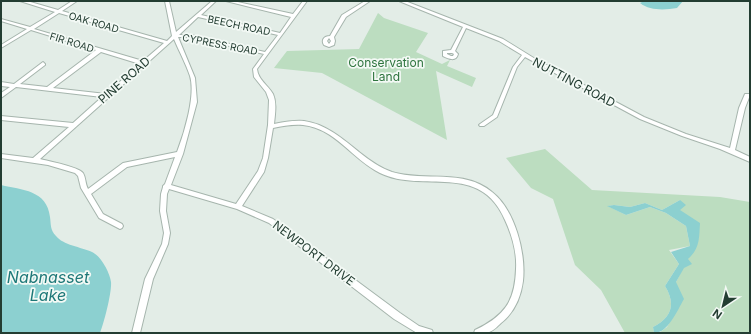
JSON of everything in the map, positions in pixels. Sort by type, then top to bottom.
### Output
[{"type":"street","name":"OAK ROAD","points":[[22,1],[166,42]]},
{"type":"street","points":[[1,47],[75,1]]},
{"type":"street","points":[[136,333],[149,279],[166,244],[167,233],[163,205],[166,186],[180,154],[190,122],[195,94],[193,78],[174,36],[167,1]]},
{"type":"street","name":"PINE ROAD","points":[[34,160],[214,1]]},
{"type":"street","points":[[228,1],[294,16]]},
{"type":"street","points":[[238,208],[265,162],[270,126],[272,101],[267,87],[255,75],[256,65],[305,1]]},
{"type":"street","points":[[331,38],[344,16],[368,1]]},
{"type":"street","name":"NUTTING ROAD","points":[[401,1],[501,40],[524,55],[642,118],[684,135],[732,150],[750,160]]},
{"type":"street","name":"BEECH ROAD","points":[[198,16],[280,34]]},
{"type":"street","name":"FIR ROAD","points":[[1,20],[143,63]]},
{"type":"street","points":[[453,51],[465,26]]},
{"type":"street","name":"CYPRESS ROAD","points":[[174,36],[191,36],[265,53]]},
{"type":"street","points":[[48,89],[100,50]]},
{"type":"street","points":[[482,125],[495,116],[515,68],[524,55]]},
{"type":"street","points":[[1,96],[44,64]]},
{"type":"street","points":[[1,84],[106,96]]},
{"type":"street","points":[[732,150],[742,108],[747,95]]},
{"type":"street","points":[[1,118],[73,125]]},
{"type":"street","points":[[270,126],[303,123],[314,125],[329,133],[372,165],[387,173],[403,177],[456,180],[475,185],[500,202],[508,217],[516,240],[520,266],[520,281],[516,296],[506,314],[494,325],[478,333]]},
{"type":"street","points":[[87,193],[125,165],[180,154]]},
{"type":"street","points":[[1,156],[34,160],[77,171],[81,175],[87,193],[101,216],[120,226]]},
{"type":"street","name":"NEWPORT DRIVE","points":[[166,186],[238,208],[262,217],[279,226],[397,316],[417,329],[429,333]]},
{"type":"green space","name":"Conservation Land","points":[[378,13],[384,18],[428,33],[416,52],[442,64],[450,60],[447,66],[476,78],[472,87],[436,71],[447,140],[322,73],[274,68],[287,51],[359,49]]},
{"type":"green space","points":[[545,149],[592,190],[720,197],[750,202],[750,333],[659,333],[667,327],[674,315],[676,282],[699,237],[679,210],[680,200],[662,210],[645,203],[630,207],[614,205],[608,206],[626,215],[650,207],[666,213],[686,226],[690,246],[669,250],[679,264],[665,286],[670,299],[670,310],[664,319],[653,327],[654,333],[625,333],[601,290],[575,265],[553,199],[531,188],[506,158]]},
{"type":"water","points":[[644,1],[683,1],[677,8],[653,9],[640,3]]},
{"type":"water","name":"Nabnasset Lake","points":[[1,185],[25,190],[39,196],[48,208],[54,234],[63,242],[92,252],[102,261],[109,274],[111,287],[104,322],[100,333],[1,333]]},
{"type":"water","points":[[680,200],[686,205],[680,210],[700,223],[698,243],[695,251],[688,259],[692,264],[684,268],[676,282],[684,299],[668,325],[659,332],[654,333],[653,327],[664,319],[670,310],[670,299],[665,286],[679,264],[671,252],[690,246],[686,226],[666,213],[650,207],[626,215],[607,206],[614,205],[630,207],[645,203],[662,210]]}]
